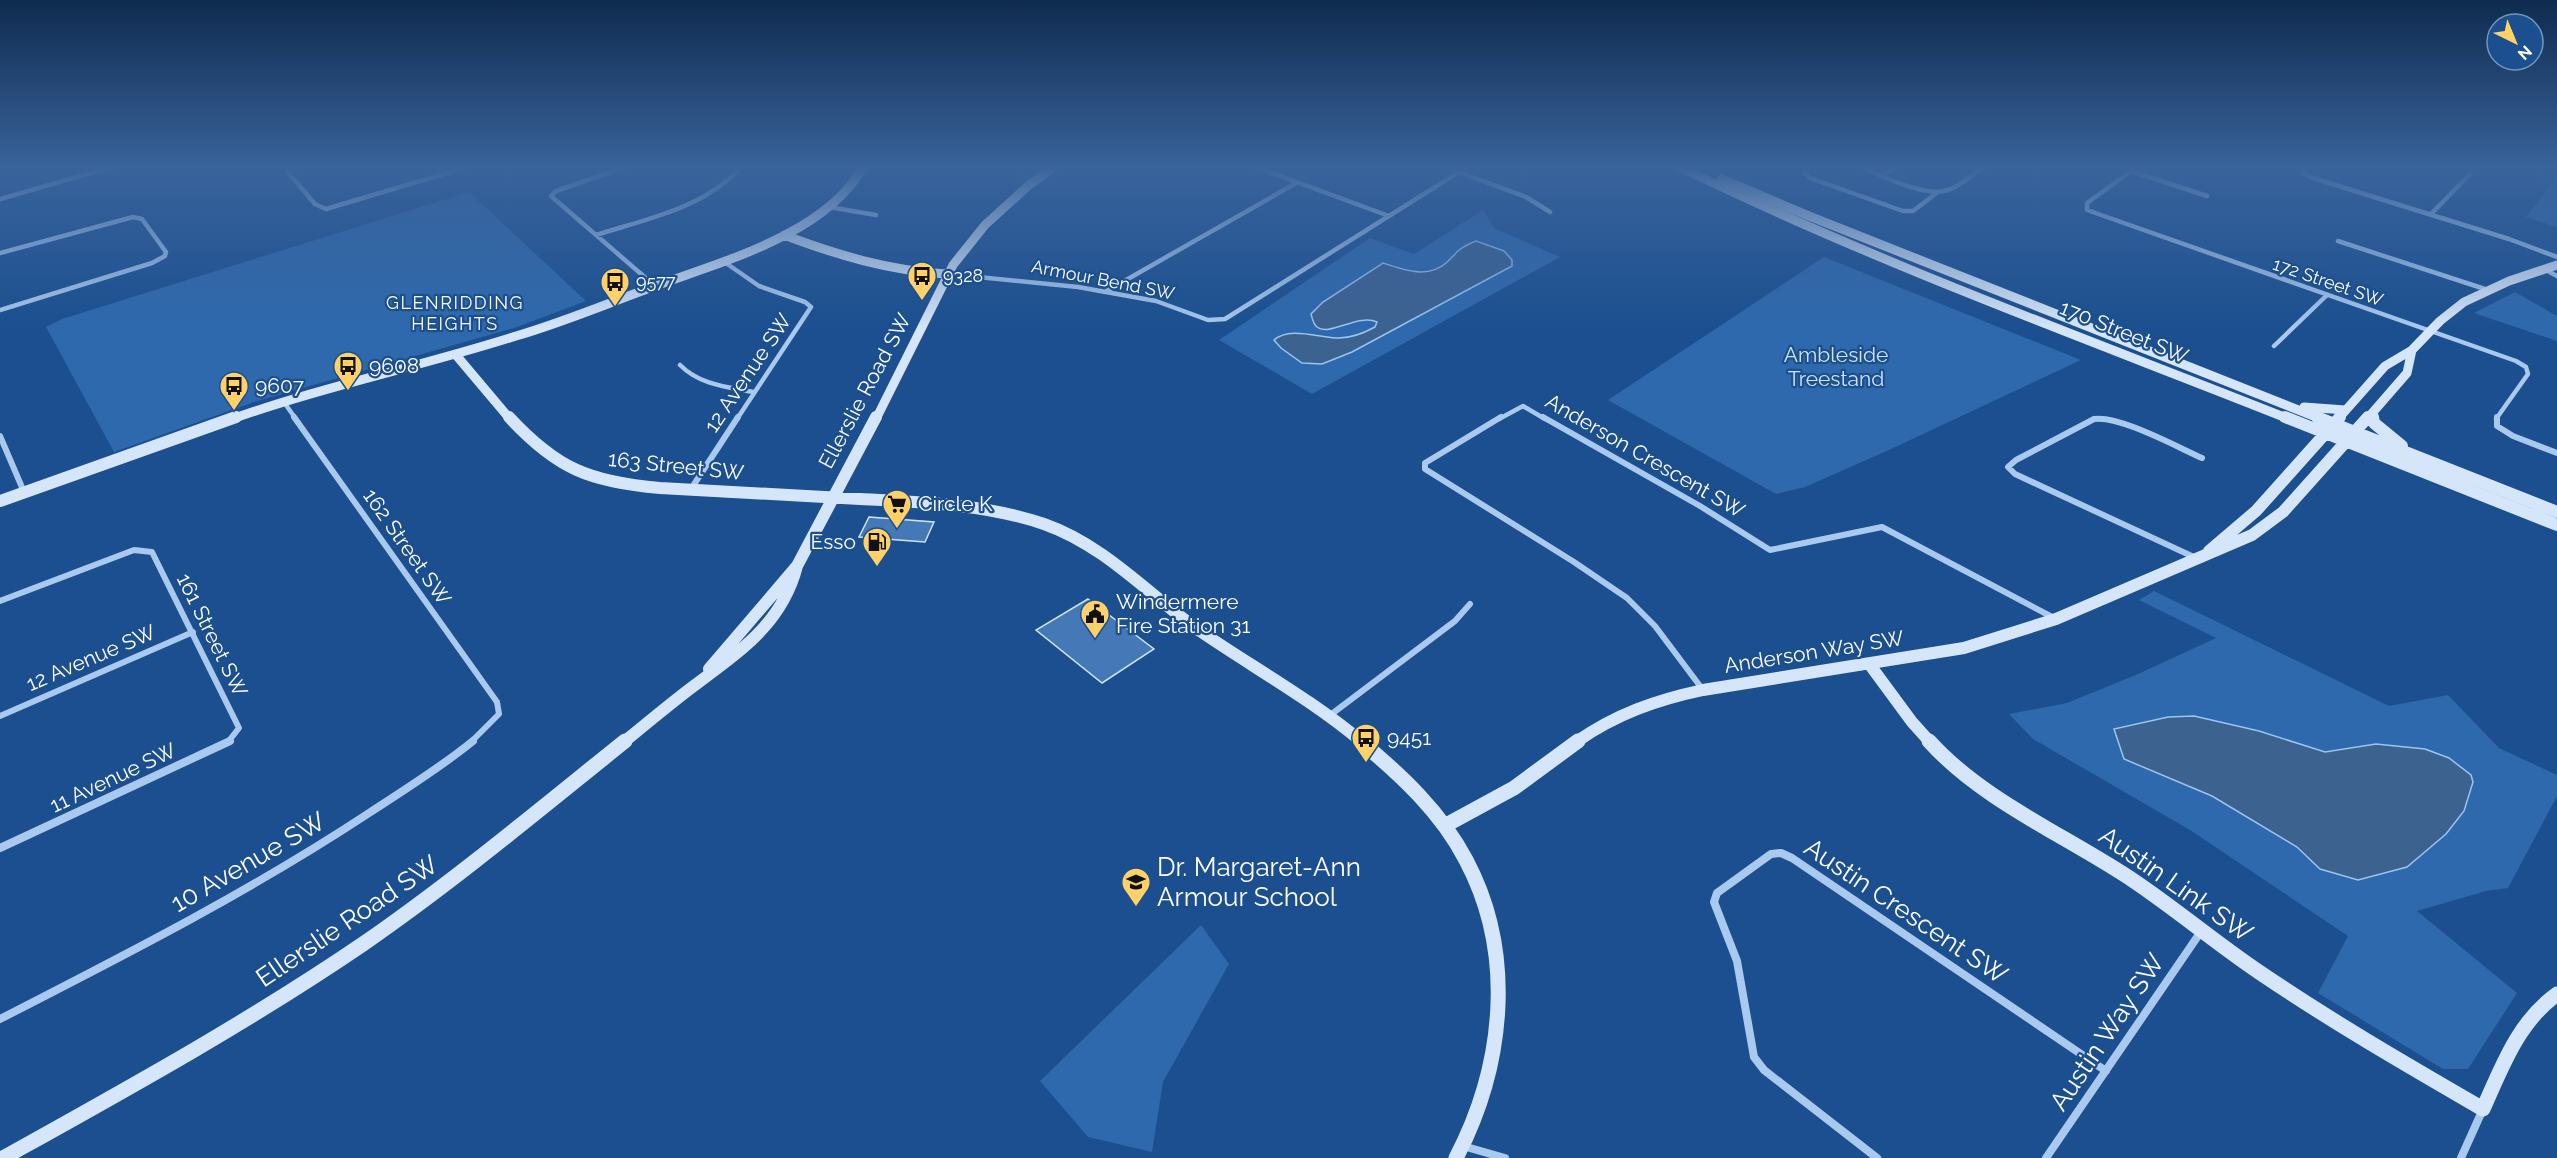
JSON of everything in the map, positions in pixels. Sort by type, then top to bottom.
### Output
[{"type":"street","points":[[0,254],[118,221]]},
{"type":"street","points":[[0,310],[161,259],[166,252],[143,221]]},
{"type":"street","points":[[579,221],[655,286]]},
{"type":"street","points":[[596,236],[636,221]]},
{"type":"street","points":[[0,501],[283,401],[456,355],[538,330],[722,261],[784,235],[806,221]]},
{"type":"street","name":"Ellerslie Road SW","points":[[3,1158],[194,1051],[359,946],[504,840],[733,657],[774,615],[794,585],[797,566],[902,368],[947,274],[964,249],[989,221]]},
{"type":"street","points":[[1105,292],[1230,221]]},
{"type":"street","name":"Armour Bend SW","points":[[947,274],[1033,279],[1161,302],[1205,320],[1216,322],[1225,319],[1381,221]]},
{"type":"street","name":"170 Street SW","points":[[1795,221],[2324,432],[2351,437],[2419,457],[2557,512]]},
{"type":"street","name":"170 Street SW","points":[[1820,221],[2333,423],[2351,437],[2557,525]]},
{"type":"street","name":"172 Street SW","points":[[2118,221],[2326,296],[2510,358],[2526,367],[2528,374],[2496,418],[2497,426],[2557,453]]},
{"type":"street","points":[[2452,221],[2557,257]]},
{"type":"street","points":[[784,235],[858,262],[889,269],[947,274]]},
{"type":"street","points":[[2338,241],[2487,290]]},
{"type":"street","name":"12 Avenue SW","points":[[691,489],[753,392],[774,366],[811,310],[810,304],[759,286],[722,261]]},
{"type":"street","points":[[2412,350],[2451,311],[2487,290],[2557,265]]},
{"type":"street","points":[[2543,269],[2557,276]]},
{"type":"street","points":[[2274,346],[2326,296]]},
{"type":"street","name":"Anderson Way SW","points":[[2201,556],[2256,511],[2385,366],[2412,350]]},
{"type":"street","name":"Anderson Way SW","points":[[1446,825],[1514,788],[1579,740],[1618,717],[1661,699],[1703,690],[1870,665],[1964,648],[2056,619],[2201,556],[2237,543],[2283,512],[2407,373],[2412,350]]},
{"type":"street","name":"163 Street SW","points":[[456,355],[537,445],[557,461],[580,472],[629,485],[985,508],[1046,525],[1075,537],[1097,551],[1192,625],[1328,717],[1407,779],[1446,825],[1474,874],[1484,899],[1497,953],[1500,1009],[1498,1037],[1487,1090],[1459,1152]]},
{"type":"street","points":[[680,365],[699,380],[753,392]]},
{"type":"street","name":"162 Street SW","points":[[283,401],[497,702],[499,714]]},
{"type":"street","points":[[2283,404],[2345,410]]},
{"type":"street","name":"Anderson Crescent SW","points":[[1703,690],[1655,626],[1627,598],[1574,562],[1425,469],[1425,463],[1523,406],[1700,506],[1770,550],[1882,527],[2056,619]]},
{"type":"street","points":[[2372,413],[2374,423],[2381,431],[2419,457]]},
{"type":"street","points":[[2201,556],[2024,478],[2010,470],[2008,466],[2094,419],[2101,418],[2126,425],[2202,458]]},
{"type":"street","points":[[0,436],[24,492]]},
{"type":"street","name":"161 Street SW","points":[[0,601],[134,550],[152,552],[236,720],[239,728],[236,734]]},
{"type":"street","points":[[1328,717],[1455,621],[1470,604]]},
{"type":"street","name":"12 Avenue SW","points":[[1,715],[193,632]]},
{"type":"street","name":"Austin Link SW","points":[[1870,665],[1912,722],[1961,771],[2012,806],[2134,881],[2257,971],[2330,1019],[2483,1109]]},
{"type":"street","name":"10 Avenue SW","points":[[0,1019],[252,888],[354,824],[415,782],[480,734],[499,714]]},
{"type":"street","name":"11 Avenue SW","points":[[0,848],[222,746],[236,734]]},
{"type":"street","name":"Austin Crescent SW","points":[[1877,1158],[1764,1070],[1754,1057],[1737,961],[1714,902],[1717,893],[1771,854],[1781,853],[1792,858],[2106,1071]]},
{"type":"street","name":"Austin Way SW","points":[[2046,1158],[2202,929]]},
{"type":"street","points":[[2461,1158],[2526,1023],[2542,1004],[2557,994]]},
{"type":"street","points":[[1459,1152],[1505,1158]]},
{"type":"green space","points":[[376,221],[500,221],[586,301],[517,327],[254,402],[114,452],[46,327],[62,319]]},
{"type":"green space","points":[[1466,221],[1490,221],[1494,228],[1560,257],[1312,394],[1219,340],[1370,238],[1414,254]]},
{"type":"green space","points":[[2539,221],[2557,221],[2557,227]]},
{"type":"green space","name":"Ambleside Treestand","points":[[1824,257],[2081,360],[1805,487],[1776,494],[1608,400]]},
{"type":"green space","points":[[2515,292],[2557,316],[2557,341],[2474,313]]},
{"type":"green space","points":[[2154,591],[2389,706],[2448,695],[2499,748],[2557,775],[2557,796],[2508,888],[2486,891],[2417,911],[2517,993],[2468,1069],[2443,1069],[2318,993],[2348,936],[2190,830],[2033,739],[2009,714],[2067,703],[2138,674],[2216,638],[2139,600]]},
{"type":"green space","points":[[1201,925],[1229,964],[1163,1082],[1152,1152],[1088,1137],[1040,1081]]},
{"type":"shaded area","points":[[1476,241],[1504,251],[1512,260],[1512,266],[1352,352],[1322,364],[1302,363],[1274,340],[1296,333],[1344,338],[1371,329],[1377,322],[1362,320],[1322,329],[1316,326],[1311,314],[1323,302],[1383,263],[1416,272],[1432,271],[1446,263],[1462,248]]},
{"type":"shaded area","points":[[2194,716],[2259,731],[2325,752],[2376,744],[2425,749],[2449,758],[2471,775],[2473,782],[2464,811],[2446,834],[2407,867],[2358,880],[2320,869],[2297,847],[2212,796],[2124,759],[2114,729],[2168,717]]},
{"type":"building","name":"Circle K","points":[[869,517],[934,522],[925,542],[859,537]]},
{"type":"building","name":"Windermere Fire Station 31","points":[[1088,599],[1154,649],[1102,683],[1036,630]]},
{"type":"place","name":"9328","points":[[922,302]]},
{"type":"place","name":"9577","points":[[615,308]]},
{"type":"place","name":"9608","points":[[348,392]]},
{"type":"place","name":"9607","points":[[234,412]]},
{"type":"place","name":"Circle K","points":[[897,530]]},
{"type":"place","name":"Esso","points":[[877,568]]},
{"type":"place","name":"Windermere Fire Station 31","points":[[1095,640]]},
{"type":"place","name":"9451","points":[[1366,764]]},
{"type":"place","name":"Dr. Margaret-Ann Armour School","points":[[1136,908]]},
{"type":"district","name":"GLENRIDDING HEIGHTS","points":[[455,313]]}]
